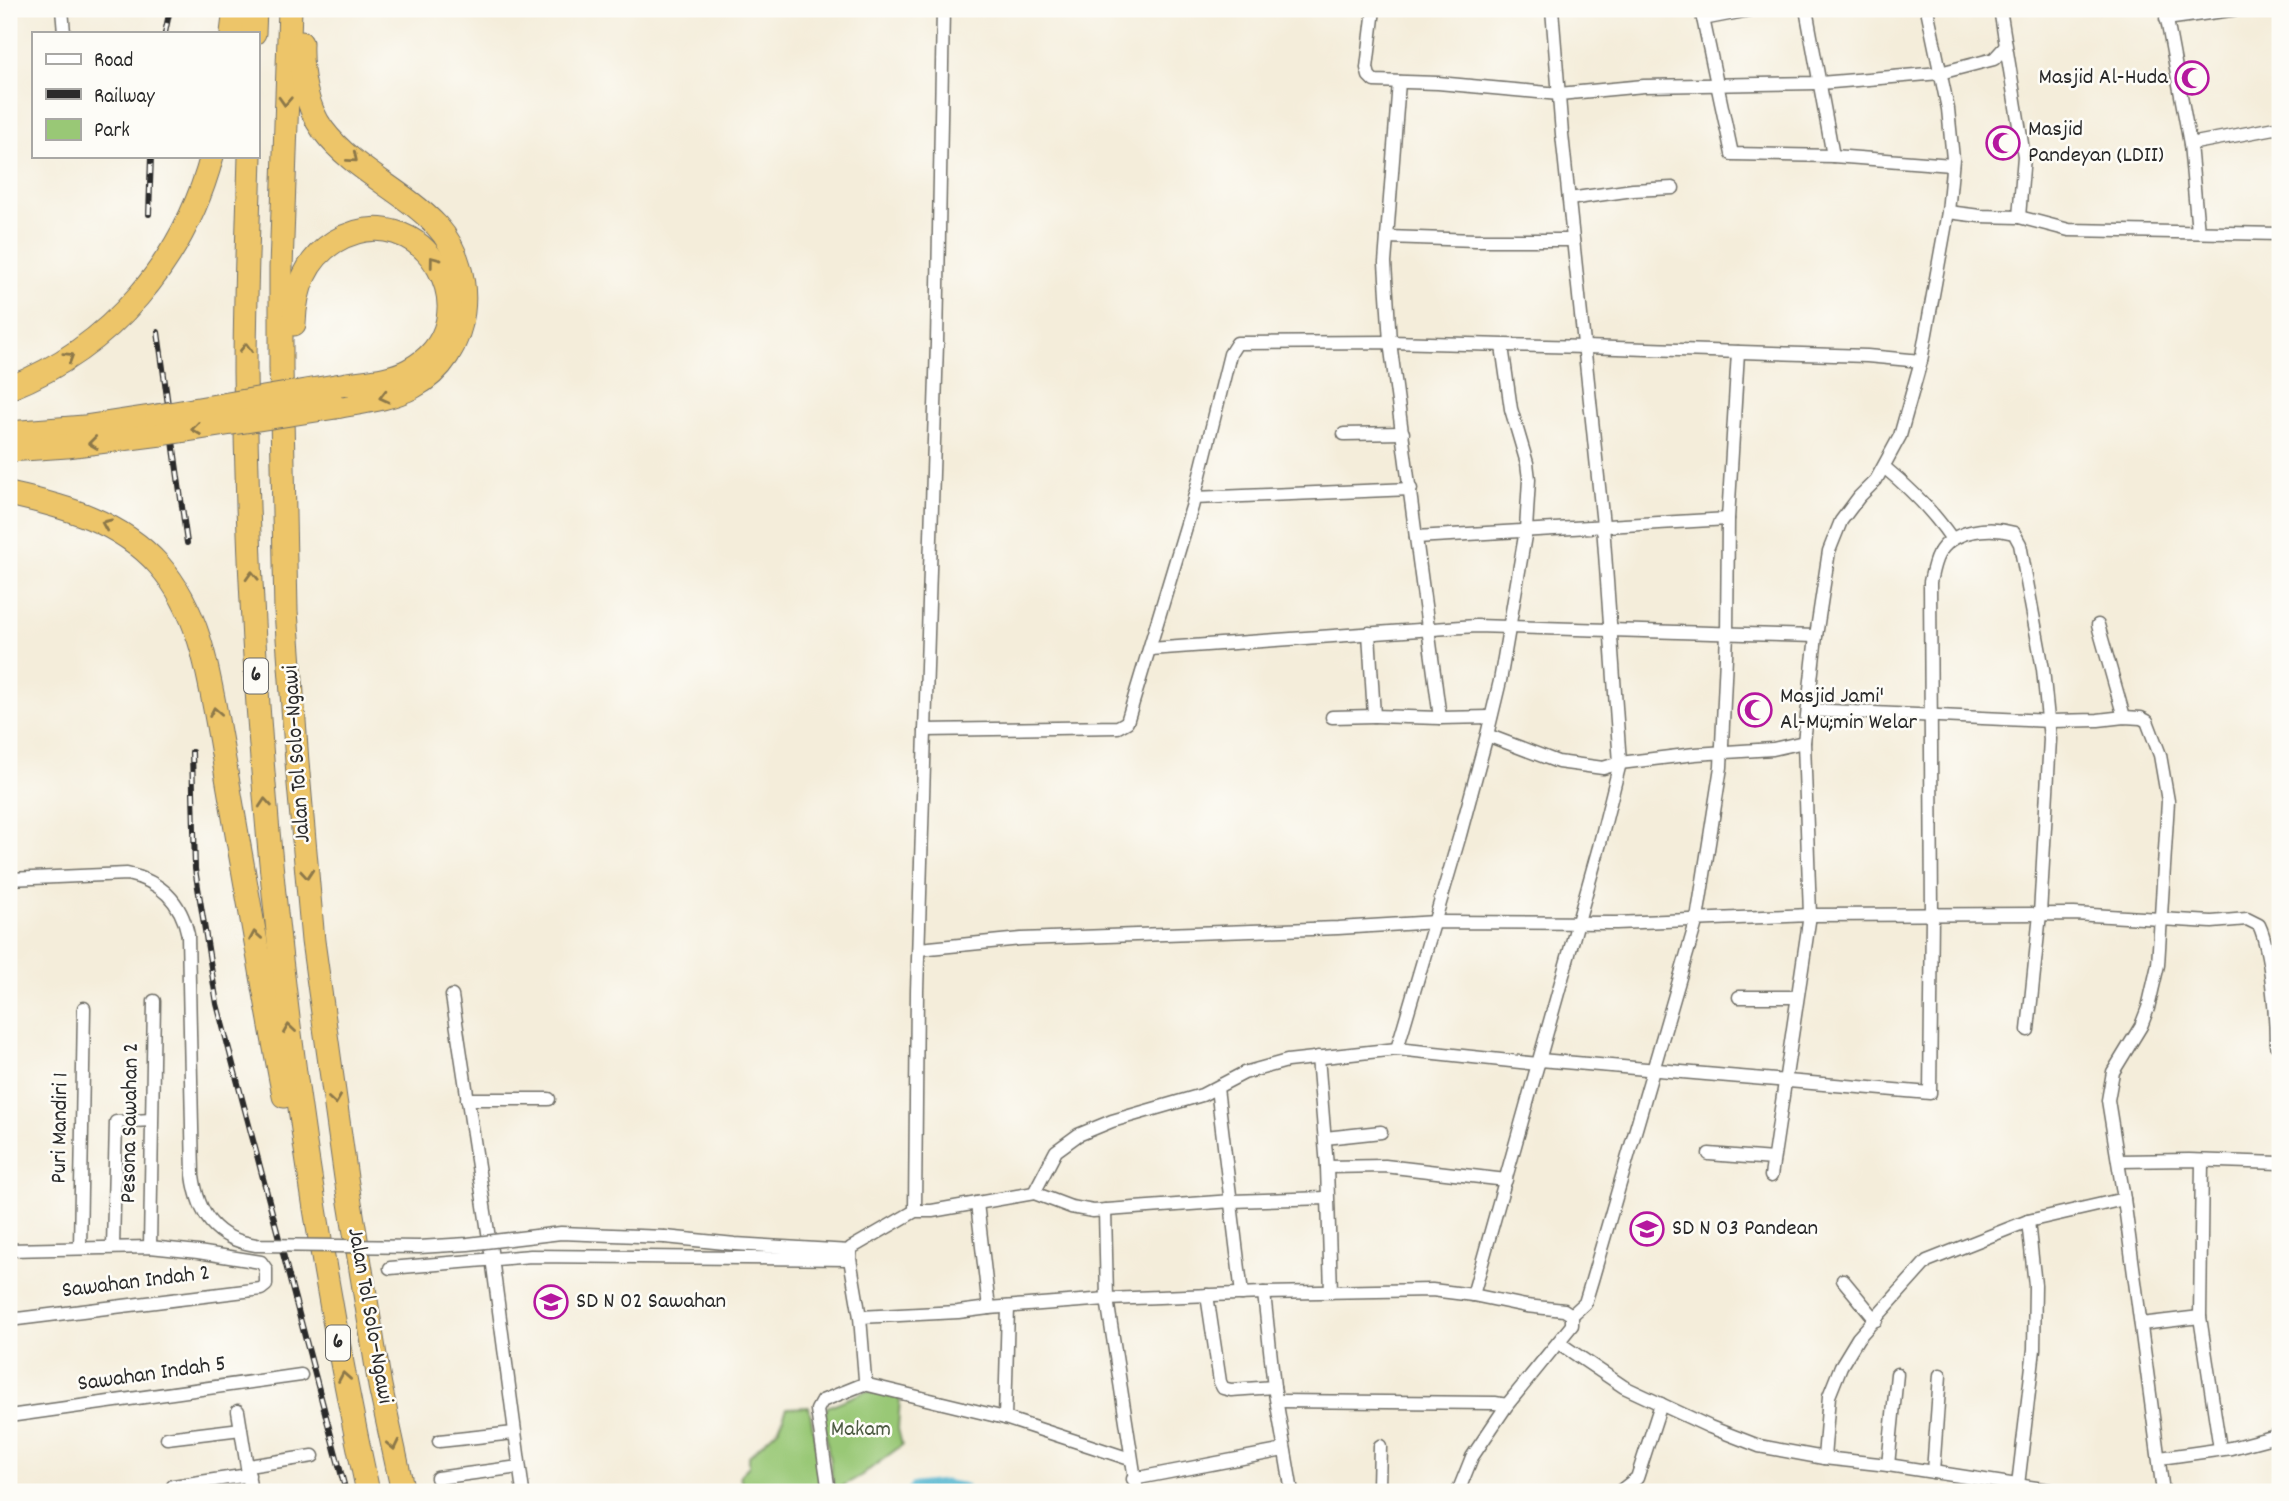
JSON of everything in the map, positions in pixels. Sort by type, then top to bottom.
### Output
[{"type":"highway","points":[[232,32],[235,9]]},
{"type":"highway","points":[[254,32],[255,9]]},
{"type":"highway","name":"Jalan Tol Solo–Ngawi","points":[[290,9],[281,268],[286,611],[313,942],[350,1204],[380,1386],[403,1492]]},
{"type":"highway","points":[[9,433],[159,425],[336,407],[400,393],[415,386],[442,364],[458,335],[464,302],[460,267],[452,247],[437,226],[353,159],[322,128],[310,103],[301,66],[301,9]]},
{"type":"highway","points":[[9,388],[29,380],[77,352],[121,315],[142,293],[169,257],[190,218],[211,158]]},
{"type":"highway","name":"Jalan Tol Solo–Ngawi","points":[[250,158],[245,370],[255,660],[271,875],[311,1194],[349,1405],[368,1492]]},
{"type":"highway","points":[[9,450],[67,446],[159,425],[347,384],[395,376],[410,369],[425,359],[443,332],[448,301],[444,275],[432,256],[423,248],[402,236],[379,230],[351,234],[328,246],[311,263],[298,289],[294,323],[292,595],[286,611]]},
{"type":"highway","points":[[9,494],[75,512],[117,529],[135,541],[159,565],[191,615],[202,647],[216,714],[287,1112],[311,1194]]},
{"type":"street","points":[[62,9],[64,32]]},
{"type":"street","points":[[915,1211],[919,949],[937,343],[943,9]]},
{"type":"street","points":[[1374,9],[1367,68],[1368,76],[1374,81],[1438,83],[1559,94],[1644,86],[1820,83],[1940,73],[1994,60],[2006,47]]},
{"type":"street","points":[[1474,1295],[1620,763],[1603,526],[1552,9]]},
{"type":"street","points":[[1755,9],[1702,14],[1733,155],[1833,156],[1952,165]]},
{"type":"street","points":[[1806,9],[1833,156]]},
{"type":"street","points":[[1770,1176],[1811,915],[1804,742],[1816,636],[1832,543],[1841,521],[1884,467],[1899,436],[1921,361],[1948,212],[1952,165],[1950,128],[1927,9]]},
{"type":"street","points":[[2000,9],[2024,156],[2019,217]]},
{"type":"street","points":[[2198,232],[2190,144],[2166,14],[2238,9]]},
{"type":"street","points":[[1399,82],[1385,276],[1390,342],[1440,718]]},
{"type":"street","points":[[2190,144],[2280,127]]},
{"type":"street","points":[[1569,199],[1633,190],[1673,188]]},
{"type":"street","points":[[1948,212],[2019,217],[2069,230],[2280,234]]},
{"type":"street","points":[[1387,237],[1573,240]]},
{"type":"street","points":[[925,730],[1122,726],[1129,719],[1195,498],[1234,345],[1390,342],[1867,356],[1921,361]]},
{"type":"street","points":[[1398,1049],[1487,735],[1510,628],[1526,530],[1530,479],[1511,410],[1502,346]]},
{"type":"street","points":[[1572,1315],[1582,1307],[1592,1280],[1697,919],[1723,753],[1728,519],[1738,352]]},
{"type":"street","points":[[1344,435],[1403,433]]},
{"type":"street","points":[[1884,467],[1931,508],[1952,538]]},
{"type":"street","points":[[1195,498],[1411,489]]},
{"type":"street","points":[[1416,537],[1728,519]]},
{"type":"street","points":[[1034,1193],[1056,1151],[1071,1139],[1112,1121],[1153,1111],[1217,1088],[1244,1073],[1293,1059],[1318,1056],[1398,1049],[1930,1093],[1933,914],[1930,582],[1938,555],[1952,538],[1974,531],[1999,529],[2014,533],[2018,538],[2050,721],[2040,914],[2028,1030]]},
{"type":"street","points":[[2098,625],[2124,717]]},
{"type":"street","points":[[1150,649],[1476,626],[1816,636]]},
{"type":"street","points":[[1369,633],[1374,716]]},
{"type":"street","points":[[1808,710],[2050,721],[2124,717],[2146,720],[2164,771],[2168,801],[2161,920],[2154,988],[2141,1026],[2113,1072],[2108,1100],[2119,1161],[2163,1492]]},
{"type":"street","points":[[1332,717],[1491,717]]},
{"type":"street","points":[[1487,735],[1559,762],[1603,768],[1620,763],[1773,749],[1804,742]]},
{"type":"street","points":[[9,879],[127,874],[141,877],[162,889],[178,905],[185,919],[188,935],[195,1196],[202,1212],[227,1236],[257,1245],[419,1247],[561,1233],[664,1237],[850,1255]]},
{"type":"street","points":[[919,949],[1035,939],[1357,928],[1436,922],[1577,923],[1986,912],[2212,922],[2247,919],[2259,925],[2264,939],[2274,1000],[2276,1045]]},
{"type":"street","points":[[452,996],[492,1258],[523,1492]]},
{"type":"street","points":[[1739,998],[1797,997]]},
{"type":"street","name":"Pesona Sawahan 2","points":[[150,1247],[154,1001]]},
{"type":"street","name":"Puri Mandiri 1","points":[[80,1248],[84,1008]]},
{"type":"street","points":[[1318,1056],[1327,1167],[1331,1292]]},
{"type":"street","points":[[1217,1088],[1242,1294]]},
{"type":"street","points":[[467,1099],[549,1099]]},
{"type":"street","points":[[113,1247],[115,1125],[118,1120],[151,1119]]},
{"type":"street","points":[[1325,1138],[1381,1132]]},
{"type":"street","points":[[1709,1154],[1773,1159]]},
{"type":"street","points":[[2119,1161],[2280,1163]]},
{"type":"street","points":[[2202,1161],[2200,1317],[2220,1449]]},
{"type":"street","points":[[1327,1167],[1385,1166],[1506,1180]]},
{"type":"street","points":[[863,1384],[865,1379],[860,1317],[850,1255],[855,1244],[915,1211],[932,1211],[1034,1193],[1082,1210],[1327,1198]]},
{"type":"street","points":[[1824,1458],[1829,1396],[1841,1366],[1854,1343],[1927,1261],[2028,1221],[2124,1199]]},
{"type":"street","points":[[977,1203],[989,1308]]},
{"type":"street","points":[[1105,1210],[1107,1299],[1125,1405],[1135,1486],[1284,1450]]},
{"type":"street","points":[[2010,1487],[2034,1349],[2035,1284],[2028,1221]]},
{"type":"street","points":[[9,1250],[150,1247]]},
{"type":"street","name":"Sawahan Indah 2","points":[[9,1320],[264,1289],[266,1285],[266,1269],[256,1260],[150,1247]]},
{"type":"street","points":[[390,1268],[492,1258],[565,1255],[850,1255]]},
{"type":"street","points":[[1843,1280],[1876,1320]]},
{"type":"street","points":[[860,1317],[958,1312],[1107,1299],[1432,1290],[1564,1310],[1572,1315]]},
{"type":"street","points":[[1264,1293],[1274,1387],[1292,1492]]},
{"type":"street","points":[[1207,1295],[1223,1388],[1231,1390],[1274,1387]]},
{"type":"street","points":[[1005,1418],[1007,1307]]},
{"type":"street","points":[[1458,1492],[1472,1457],[1507,1405],[1572,1325],[1572,1315]]},
{"type":"street","points":[[2141,1324],[2200,1317]]},
{"type":"street","points":[[1559,1343],[1624,1387],[1710,1427],[1752,1443],[1824,1458],[1933,1472],[2010,1487],[2063,1492]]},
{"type":"street","points":[[1888,1465],[1897,1374]]},
{"type":"street","name":"Sawahan Indah 5","points":[[9,1416],[301,1375]]},
{"type":"street","points":[[1933,1472],[1940,1375]]},
{"type":"street","points":[[829,1492],[818,1407],[822,1401],[863,1384],[1005,1418],[1130,1458]]},
{"type":"street","points":[[1277,1401],[1495,1402],[1507,1405]]},
{"type":"street","points":[[1619,1492],[1637,1478],[1661,1404]]},
{"type":"street","points":[[239,1411],[248,1470],[247,1492]]},
{"type":"street","points":[[167,1438],[241,1429]]},
{"type":"street","points":[[439,1441],[514,1433]]},
{"type":"street","points":[[2160,1458],[2220,1449],[2280,1435]]},
{"type":"street","points":[[1380,1446],[1379,1486],[1380,1491],[1387,1492]]},
{"type":"street","points":[[173,1486],[313,1456]]},
{"type":"street","points":[[437,1478],[519,1467]]},
{"type":"green space","name":"Makam","points":[[866,1391],[900,1398],[898,1429],[902,1445],[862,1475],[834,1491],[824,1421],[827,1407]]},
{"type":"green space","name":"Makam","points":[[809,1407],[822,1475],[819,1482],[821,1492],[743,1492],[740,1475],[749,1466],[749,1456],[779,1428],[787,1408]]},
{"type":"waterway","points":[[916,1492],[944,1489],[961,1492]]},
{"type":"railway","points":[[165,32],[170,9]]},
{"type":"railway","points":[[149,214],[151,158]]},
{"type":"railway","points":[[158,332],[187,543]]},
{"type":"railway","points":[[192,752],[195,869],[217,1004],[346,1492]]},
{"type":"place","name":"Masjid Al-Huda","points":[[2192,78]]},
{"type":"place","name":"Masjid Pandeyan (LDII)","points":[[2003,143]]},
{"type":"place","name":"Masjid Jami' Al-Mu;min Welar","points":[[1755,710]]},
{"type":"place","name":"SD N 03 Pandean","points":[[1647,1229]]},
{"type":"place","name":"SD N 02 Sawahan","points":[[551,1302]]}]
